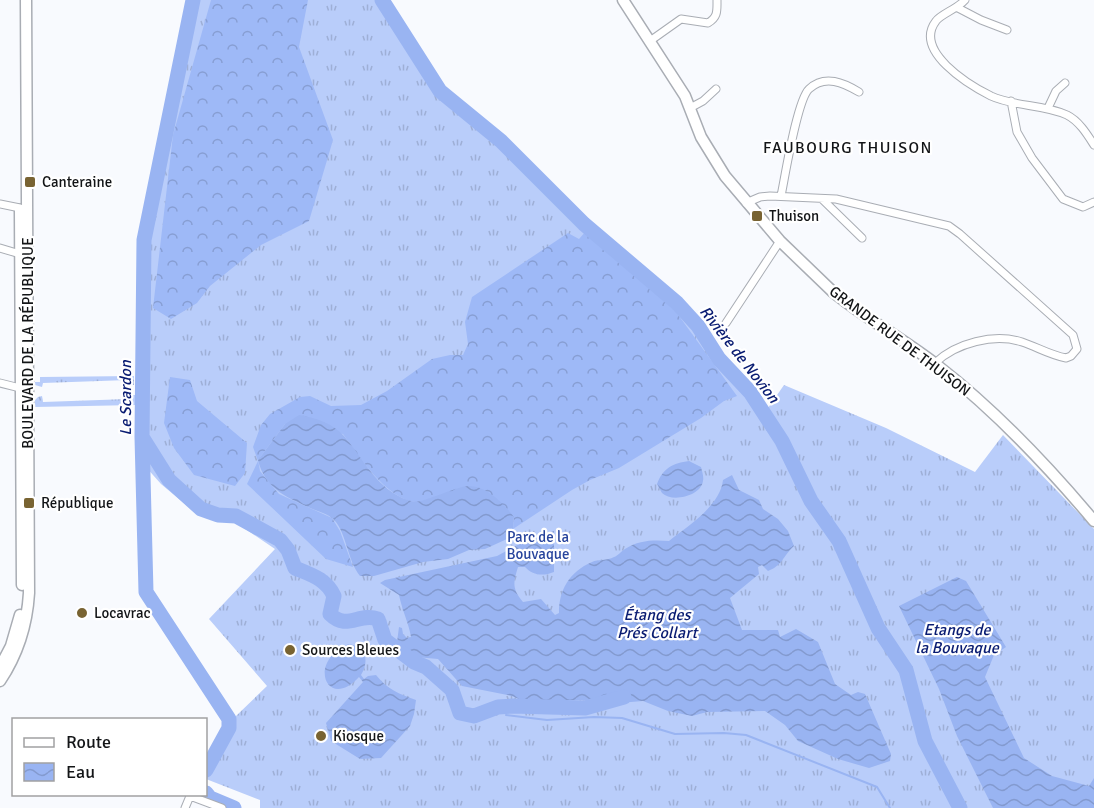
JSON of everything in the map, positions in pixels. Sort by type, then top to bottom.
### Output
[{"type":"main road","name":"BOULEVARD DE LA RÉPUBLIQUE","points":[[0,667],[16,631],[22,597],[19,0]]},
{"type":"main road","name":"BOULEVARD DE LA RÉPUBLIQUE","points":[[0,681],[13,660],[21,638],[29,593],[26,0]]},
{"type":"main road","name":"GRANDE RUE DE THUISON","points":[[623,0],[685,96],[701,137],[717,165],[746,203],[780,241],[847,304],[935,363],[971,392],[1016,435],[1094,521]]},
{"type":"street","points":[[650,41],[681,19],[708,23],[715,19],[717,0]]},
{"type":"street","points":[[965,0],[958,8],[937,19],[931,31],[932,46],[938,59],[959,76],[992,96],[1048,108],[1069,116],[1082,127],[1094,145]]},
{"type":"street","points":[[958,8],[1007,30]]},
{"type":"street","points":[[781,196],[800,109],[808,90],[822,82],[841,81],[859,93]]},
{"type":"street","points":[[1048,108],[1056,91],[1065,83]]},
{"type":"street","points":[[690,108],[703,101],[716,89]]},
{"type":"street","points":[[1011,101],[1017,132],[1032,158],[1064,199],[1083,207],[1094,202]]},
{"type":"street","points":[[746,203],[760,197],[781,196],[836,199],[949,226],[1073,335],[1077,349],[1066,358],[1004,338],[980,341],[945,353],[935,363]]},
{"type":"street","points":[[822,198],[862,238]]},
{"type":"street","points":[[0,204],[20,208]]},
{"type":"street","points":[[726,323],[780,241]]},
{"type":"street","points":[[0,248],[20,254]]},
{"type":"street","points":[[0,382],[20,388]]},
{"type":"street","points":[[185,808],[190,796],[222,808]]},
{"type":"green space","name":"Parc de la Bouvaque","points":[[187,0],[387,0],[444,89],[502,139],[586,221],[679,302],[701,326],[720,357],[768,408],[784,385],[886,428],[975,472],[1003,435],[1094,529],[1094,808],[260,808],[260,800],[207,779],[236,716],[267,686],[209,619],[275,549],[238,524],[198,515],[161,484],[137,457],[139,374],[136,314],[139,236]]},
{"type":"green space","points":[[211,0],[308,0],[299,47],[333,140],[309,221],[261,245],[210,286],[197,303],[171,319],[153,308],[173,135]]},
{"type":"green space","points":[[586,231],[674,309],[737,396],[724,401],[701,418],[619,468],[572,490],[513,529],[514,517],[469,486],[427,500],[416,502],[405,499],[394,493],[374,475],[343,434],[285,424],[258,460],[260,471],[279,494],[332,518],[340,531],[353,567],[326,559],[247,484],[258,461],[253,447],[261,425],[270,414],[300,397],[310,396],[331,406],[361,405],[387,391],[432,359],[463,355],[468,344],[465,322],[472,297],[568,233],[579,239]]},
{"type":"green space","points":[[134,376],[134,385],[129,385],[128,380],[43,383],[42,387],[35,385],[35,382],[40,382],[40,377]]},
{"type":"green space","points":[[170,377],[190,380],[197,401],[247,443],[245,473],[235,486],[194,475],[174,448],[164,423]]},
{"type":"green space","points":[[128,395],[136,395],[136,405],[35,407],[35,400],[42,396],[43,402],[128,399]]},
{"type":"water","points":[[299,415],[311,417],[340,432],[379,481],[397,495],[411,501],[419,501],[461,487],[476,487],[489,492],[514,517],[513,529],[507,539],[485,549],[469,550],[448,559],[423,562],[374,576],[360,576],[337,523],[328,515],[280,492],[266,479],[261,470],[258,460],[285,424]]},
{"type":"water","points":[[689,461],[701,467],[703,481],[697,491],[679,498],[662,493],[657,484],[662,474],[673,465]]},
{"type":"water","name":"Étang des Prés Collart","points":[[732,475],[739,490],[759,500],[763,509],[778,519],[788,531],[794,546],[773,569],[768,571],[762,565],[758,567],[759,574],[730,598],[742,630],[778,630],[780,637],[796,629],[818,642],[835,684],[851,695],[858,692],[865,694],[891,754],[890,761],[869,768],[838,759],[798,741],[785,725],[765,711],[707,712],[692,716],[668,711],[643,701],[619,703],[581,700],[521,700],[512,696],[462,686],[438,659],[416,657],[397,642],[399,627],[402,628],[407,638],[411,637],[399,595],[380,583],[385,580],[497,556],[521,543],[554,531],[554,572],[539,574],[525,567],[518,567],[514,586],[523,602],[541,599],[555,615],[559,613],[563,589],[577,571],[594,561],[608,559],[641,542],[669,541],[710,507],[721,489],[723,480]]},
{"type":"water","name":"Etangs de la Bouvaque","points":[[957,577],[966,581],[1006,647],[994,655],[985,677],[1024,758],[1052,776],[1089,786],[1094,778],[1094,808],[993,808],[957,736],[939,689],[899,606]]},
{"type":"water","points":[[349,644],[361,647],[363,651],[366,661],[361,675],[364,679],[376,675],[384,684],[416,700],[410,726],[381,758],[360,759],[331,741],[326,723],[363,682],[359,677],[348,686],[338,689],[330,686],[326,680],[325,671],[328,661],[336,652]]},
{"type":"waterway","name":"Le Scardon","points":[[193,0],[144,240],[142,437],[146,592],[229,719],[229,728],[207,768]]},
{"type":"waterway","name":"Rivière de Novion","points":[[382,0],[440,91],[501,141],[584,224],[677,303],[698,326],[719,359],[750,392],[782,441],[811,501],[839,541],[878,628],[906,670],[925,741],[960,808]]},
{"type":"waterway","points":[[142,437],[169,480],[201,509],[218,515],[236,516],[280,540],[288,550],[295,568],[318,578],[331,590],[334,596],[330,614],[336,619],[342,621],[371,617],[378,619],[385,640],[414,662],[426,667],[452,690],[460,713],[474,716],[498,707],[513,706],[585,708],[624,697]]},
{"type":"waterway","points":[[506,715],[547,720],[622,718],[675,734],[746,735],[877,787],[890,808]]},
{"type":"waterway","name":"Le Scardon","points":[[207,794],[210,798],[234,808]]},
{"type":"place","name":"Canteraine","points":[[30,182]]},
{"type":"place","name":"Thuison","points":[[757,216]]},
{"type":"place","name":"République","points":[[29,503]]},
{"type":"place","name":"Locavrac","points":[[82,613]]},
{"type":"place","name":"Sources Bleues","points":[[290,650]]},
{"type":"place","name":"Kiosque","points":[[321,736]]},
{"type":"district","name":"FAUBOURG THUISON","points":[[848,147]]}]
